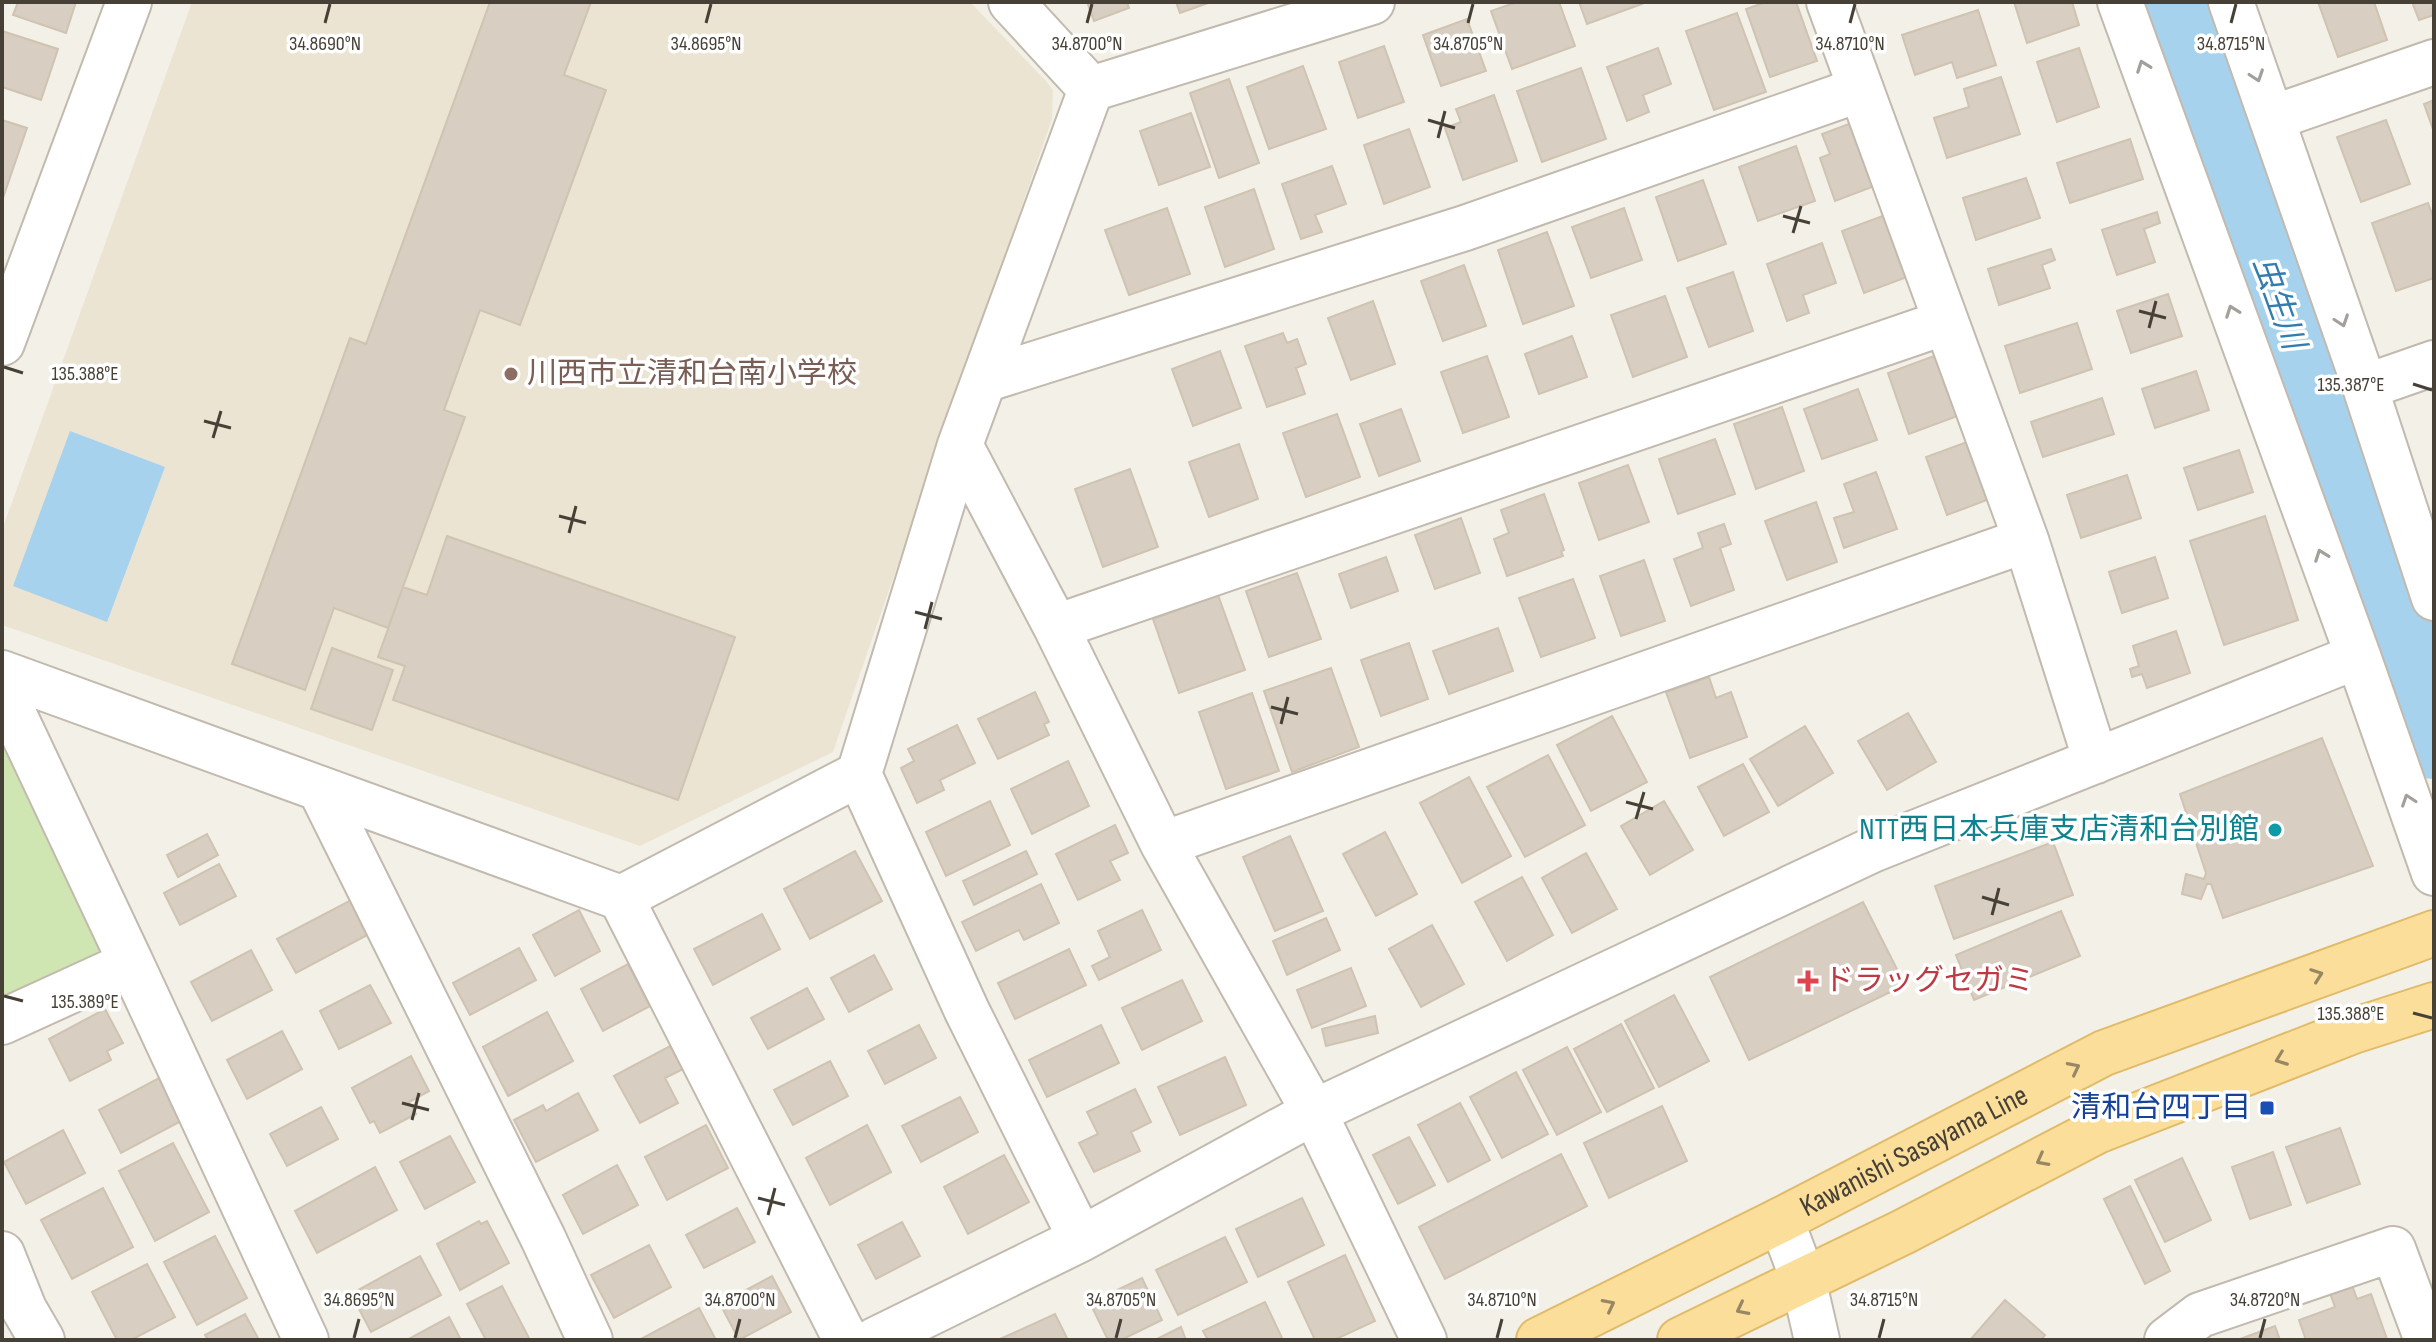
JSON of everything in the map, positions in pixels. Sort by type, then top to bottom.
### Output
[{"type":"main road","name":"Kawanishi Sasayama Line","points":[[1539,1340],[1781,1220],[2104,1053],[2434,933]]},
{"type":"main road","points":[[1680,1340],[1903,1232],[2097,1131],[2353,1031],[2434,1005]]},
{"type":"street","points":[[2,343],[19,242],[129,2]]},
{"type":"street","points":[[1011,2],[1091,89]]},
{"type":"street","points":[[1091,89],[1372,2]]},
{"type":"street","points":[[1829,2],[2026,540],[2096,761]]},
{"type":"street","points":[[2120,2],[2434,873]]},
{"type":"street","points":[[2231,2],[2365,387],[2434,598]]},
{"type":"street","points":[[2272,118],[2434,62]]},
{"type":"street","points":[[1081,1239],[967,1011],[859,774],[960,445],[1091,89]]},
{"type":"street","points":[[984,380],[1465,228],[1861,89]]},
{"type":"street","points":[[1056,627],[1946,322]]},
{"type":"street","points":[[2365,387],[2434,363]]},
{"type":"street","points":[[960,445],[1056,627],[1163,844],[1314,1112],[1424,1340]]},
{"type":"street","points":[[1163,844],[2026,540]]},
{"type":"street","points":[[875,1340],[1081,1239],[1314,1112],[1872,850],[2358,656]]},
{"type":"street","points":[[2,673],[621,898],[846,1340]]},
{"type":"street","points":[[2,689],[306,1340]]},
{"type":"street","points":[[621,898],[859,774]]},
{"type":"street","points":[[320,789],[543,1238],[590,1340]]},
{"type":"street","points":[[2,1022],[131,963]]},
{"type":"street","points":[[1781,1220],[1803,1279],[1817,1340]]},
{"type":"street","points":[[2167,1340],[2200,1315],[2393,1249],[2427,1340]]},
{"type":"street","points":[[2,1254],[24,1309],[42,1340]]},
{"type":"shaded area","name":"川西市立清和台南小学校","points":[[192,2],[970,2],[1045,80],[1053,90],[1052,119],[833,752],[640,846],[2,625],[2,530]]},
{"type":"green space","points":[[2,689],[131,963],[2,1020]]},
{"type":"water","points":[[70,431],[165,467],[107,622],[13,586]]},
{"type":"building","points":[[18,2],[76,2],[66,33],[13,15]]},
{"type":"building","points":[[490,2],[591,2],[564,75],[606,90],[520,325],[480,310],[444,410],[465,417],[388,628],[334,608],[305,690],[232,664],[350,338],[366,344]]},
{"type":"building","points":[[1087,2],[1127,2],[1129,8],[1094,21]]},
{"type":"building","points":[[1176,2],[1211,2],[1180,13]]},
{"type":"building","points":[[1517,2],[1559,2],[1575,46],[1512,69],[1491,11]]},
{"type":"building","points":[[1579,2],[1641,2],[1642,4],[1587,24]]},
{"type":"building","points":[[1766,2],[1796,2],[1817,61],[1770,77],[1746,9]]},
{"type":"building","points":[[2014,2],[2072,2],[2079,25],[2027,43]]},
{"type":"building","points":[[2318,2],[2374,2],[2387,40],[2338,57]]},
{"type":"building","points":[[2412,2],[2434,2],[2434,15],[2419,20]]},
{"type":"building","points":[[1978,10],[1996,65],[1957,78],[1952,62],[1915,75],[1902,35]]},
{"type":"building","points":[[1737,13],[1766,92],[1714,110],[1686,31]]},
{"type":"building","points":[[1467,19],[1486,71],[1441,86],[1423,35]]},
{"type":"building","points":[[2,31],[58,49],[41,100],[2,87]]},
{"type":"building","points":[[1384,46],[1404,102],[1358,118],[1339,62]]},
{"type":"building","points":[[1658,48],[1671,84],[1643,95],[1649,112],[1627,121],[1607,67]]},
{"type":"building","points":[[2079,48],[2099,107],[2057,122],[2037,62]]},
{"type":"building","points":[[1303,66],[1326,129],[1269,149],[1247,87]]},
{"type":"building","points":[[1581,68],[1606,139],[1542,162],[1517,91]]},
{"type":"building","points":[[2001,77],[2020,134],[1947,158],[1934,118],[1969,107],[1964,89]]},
{"type":"building","points":[[1229,79],[1259,163],[1219,178],[1190,93]]},
{"type":"building","points":[[1494,95],[1517,161],[1463,180],[1445,128],[1461,122],[1456,109]]},
{"type":"building","points":[[2434,100],[2434,132],[2424,104]]},
{"type":"building","points":[[1191,113],[1210,167],[1159,185],[1140,131]]},
{"type":"building","points":[[2,120],[27,128],[3,198],[2,197]]},
{"type":"building","points":[[2386,120],[2410,184],[2361,202],[2337,137]]},
{"type":"building","points":[[1857,121],[1880,184],[1835,201],[1820,158],[1830,154],[1822,134]]},
{"type":"building","points":[[1409,129],[1430,187],[1384,204],[1364,145]]},
{"type":"building","points":[[2130,139],[2143,179],[2070,203],[2057,163]]},
{"type":"building","points":[[1796,146],[1815,201],[1758,221],[1739,167]]},
{"type":"building","points":[[1332,166],[1346,204],[1315,215],[1322,232],[1301,239],[1282,184]]},
{"type":"building","points":[[2026,178],[2040,218],[1976,240],[1963,198]]},
{"type":"building","points":[[1703,180],[1726,244],[1678,261],[1656,197]]},
{"type":"building","points":[[1254,189],[1274,249],[1225,267],[1205,207]]},
{"type":"building","points":[[2428,203],[2434,219],[2434,278],[2396,291],[2372,223]]},
{"type":"building","points":[[1167,208],[1190,274],[1129,295],[1105,230]]},
{"type":"building","points":[[1624,208],[1642,260],[1591,278],[1572,227]]},
{"type":"building","points":[[2157,212],[2160,223],[2144,229],[2155,262],[2117,275],[2102,230]]},
{"type":"building","points":[[1888,214],[1910,276],[1864,293],[1842,231]]},
{"type":"building","points":[[1547,232],[1574,306],[1523,324],[1498,250]]},
{"type":"building","points":[[1822,243],[1836,283],[1803,295],[1809,313],[1787,321],[1767,264]]},
{"type":"building","points":[[2051,249],[2055,260],[2042,265],[2050,288],[1999,305],[1988,269]]},
{"type":"building","points":[[1464,265],[1486,326],[1443,341],[1421,281]]},
{"type":"building","points":[[1733,272],[1753,331],[1709,347],[1687,288]]},
{"type":"building","points":[[2168,294],[2182,336],[2131,353],[2117,311]]},
{"type":"building","points":[[1665,296],[1687,357],[1633,377],[1611,315]]},
{"type":"building","points":[[1373,301],[1395,364],[1351,380],[1328,318]]},
{"type":"building","points":[[2077,323],[2092,369],[2020,393],[2005,346]]},
{"type":"building","points":[[1283,333],[1287,343],[1297,339],[1306,364],[1296,368],[1305,394],[1267,407],[1245,346]]},
{"type":"building","points":[[1572,336],[1587,377],[1539,394],[1525,354]]},
{"type":"building","points":[[1220,351],[1241,408],[1193,426],[1172,369]]},
{"type":"building","points":[[1942,353],[1963,414],[1909,434],[1888,373]]},
{"type":"building","points":[[1487,356],[1509,417],[1463,433],[1441,372]]},
{"type":"building","points":[[2196,371],[2209,410],[2155,428],[2142,389]]},
{"type":"building","points":[[1858,389],[1877,440],[1822,459],[1804,409]]},
{"type":"building","points":[[2102,398],[2114,434],[2043,457],[2031,422]]},
{"type":"building","points":[[1782,407],[1804,471],[1756,489],[1734,424]]},
{"type":"building","points":[[1401,409],[1420,461],[1379,476],[1360,424]]},
{"type":"building","points":[[1337,414],[1360,477],[1306,497],[1283,433]]},
{"type":"building","points":[[1715,439],[1735,494],[1678,514],[1659,459]]},
{"type":"building","points":[[1967,442],[1987,500],[1947,515],[1926,457]]},
{"type":"building","points":[[1239,444],[1258,499],[1209,517],[1189,462]]},
{"type":"building","points":[[2239,450],[2253,492],[2198,510],[2184,468]]},
{"type":"building","points":[[1628,465],[1649,522],[1599,540],[1579,483]]},
{"type":"building","points":[[1130,469],[1158,547],[1103,567],[1075,489]]},
{"type":"building","points":[[1876,472],[1897,529],[1844,548],[1834,518],[1854,512],[1844,484]]},
{"type":"building","points":[[2127,475],[2141,518],[2081,538],[2067,495]]},
{"type":"building","points":[[1544,494],[1564,550],[1561,551],[1563,556],[1507,576],[1494,539],[1509,533],[1501,510]]},
{"type":"building","points":[[1816,502],[1837,562],[1787,580],[1765,521]]},
{"type":"building","points":[[2265,516],[2298,620],[2224,645],[2190,541]]},
{"type":"building","points":[[1461,518],[1480,573],[1435,589],[1415,535]]},
{"type":"building","points":[[1724,524],[1731,544],[1720,548],[1734,590],[1691,606],[1674,559],[1703,548],[1698,533]]},
{"type":"building","points":[[447,536],[735,637],[678,800],[393,700],[405,666],[378,657],[403,587],[427,595]]},
{"type":"building","points":[[1386,557],[1398,591],[1351,608],[1339,574]]},
{"type":"building","points":[[2155,557],[2168,598],[2122,613],[2109,572]]},
{"type":"building","points":[[1644,560],[1665,621],[1621,636],[1600,576]]},
{"type":"building","points":[[1297,573],[1321,639],[1269,657],[1246,591]]},
{"type":"building","points":[[1573,579],[1595,638],[1541,657],[1519,598]]},
{"type":"building","points":[[1218,595],[1245,670],[1179,693],[1153,619]]},
{"type":"building","points":[[1498,628],[1513,671],[1449,694],[1433,651]]},
{"type":"building","points":[[2176,631],[2190,673],[2147,688],[2142,674],[2132,677],[2130,669],[2139,666],[2133,646]]},
{"type":"building","points":[[1409,643],[1428,699],[1381,716],[1361,660]]},
{"type":"building","points":[[332,648],[393,670],[372,730],[311,709]]},
{"type":"building","points":[[1331,668],[1359,747],[1292,772],[1264,691]]},
{"type":"building","points":[[1709,677],[1716,698],[1731,692],[1747,737],[1690,758],[1666,692]]},
{"type":"building","points":[[1035,692],[1049,722],[1044,724],[1049,735],[998,759],[978,719]]},
{"type":"building","points":[[1252,693],[1279,771],[1226,789],[1199,712]]},
{"type":"building","points":[[1908,713],[1936,762],[1887,790],[1858,741]]},
{"type":"building","points":[[1612,716],[1647,782],[1591,811],[1557,745]]},
{"type":"building","points":[[957,725],[975,763],[940,780],[944,790],[917,803],[901,768],[914,761],[908,749]]},
{"type":"building","points":[[1805,726],[1833,773],[1778,806],[1750,759]]},
{"type":"building","name":"NTT西日本兵庫支店清和台別館","points":[[2322,738],[2373,866],[2223,918],[2211,884],[2207,884],[2201,899],[2182,894],[2186,874],[2204,879],[2206,873],[2180,794]]},
{"type":"building","points":[[1548,755],[1585,825],[1525,857],[1487,787]]},
{"type":"building","points":[[1068,761],[1089,806],[1032,834],[1011,789]]},
{"type":"building","points":[[1743,764],[1769,812],[1724,836],[1698,787]]},
{"type":"building","points":[[1469,777],[1511,856],[1462,883],[1420,803]]},
{"type":"building","points":[[990,801],[1010,845],[946,876],[926,832]]},
{"type":"building","points":[[1664,801],[1693,850],[1650,875],[1621,826]]},
{"type":"building","points":[[1115,825],[1128,853],[1110,861],[1120,880],[1078,900],[1056,854]]},
{"type":"building","points":[[1385,832],[1417,894],[1376,916],[1343,854]]},
{"type":"building","points":[[207,834],[218,855],[178,877],[167,855]]},
{"type":"building","points":[[1290,836],[1323,911],[1275,931],[1243,857]]},
{"type":"building","points":[[2053,842],[2073,895],[1954,939],[1935,886]]},
{"type":"building","points":[[855,851],[882,901],[810,939],[784,889]]},
{"type":"building","points":[[1026,851],[1037,874],[974,905],[963,881]]},
{"type":"building","points":[[1586,853],[1617,909],[1572,933],[1542,878]]},
{"type":"building","points":[[219,864],[236,896],[180,925],[164,893]]},
{"type":"building","points":[[1522,877],[1553,935],[1507,961],[1475,902]]},
{"type":"building","points":[[1041,884],[1059,923],[1024,940],[1019,930],[976,951],[962,922]]},
{"type":"building","points":[[353,899],[371,933],[296,973],[277,939]]},
{"type":"building","name":"ドラッグセガミ","points":[[1863,902],[1905,985],[1749,1060],[1710,977]]},
{"type":"building","points":[[579,910],[600,951],[555,976],[533,935]]},
{"type":"building","points":[[1142,910],[1161,950],[1099,980],[1092,966],[1110,957],[1098,931]]},
{"type":"building","points":[[2061,911],[2080,956],[1974,1000],[1956,955]]},
{"type":"building","points":[[762,914],[780,949],[713,985],[694,949]]},
{"type":"building","points":[[1326,918],[1340,950],[1287,975],[1273,941]]},
{"type":"building","points":[[1432,925],[1464,984],[1421,1007],[1389,949]]},
{"type":"building","points":[[519,948],[536,980],[470,1015],[453,983]]},
{"type":"building","points":[[1069,949],[1086,985],[1015,1019],[998,983]]},
{"type":"building","points":[[251,950],[272,990],[212,1021],[191,982]]},
{"type":"building","points":[[874,955],[892,989],[849,1012],[831,978]]},
{"type":"building","points":[[628,964],[650,1006],[603,1031],[581,989]]},
{"type":"building","points":[[1351,968],[1366,1006],[1312,1028],[1297,990]]},
{"type":"building","points":[[1182,980],[1202,1021],[1142,1050],[1122,1008]]},
{"type":"building","points":[[370,985],[391,1023],[339,1049],[320,1011]]},
{"type":"building","points":[[807,988],[824,1019],[768,1049],[751,1018]]},
{"type":"building","points":[[1674,995],[1709,1061],[1659,1087],[1625,1021]]},
{"type":"building","points":[[105,1009],[123,1043],[107,1051],[111,1060],[70,1081],[49,1039]]},
{"type":"building","points":[[547,1012],[573,1061],[508,1096],[483,1047]]},
{"type":"building","points":[[1375,1016],[1378,1033],[1326,1046],[1322,1029]]},
{"type":"building","points":[[1621,1024],[1654,1088],[1607,1112],[1574,1049]]},
{"type":"building","points":[[919,1025],[936,1058],[885,1084],[868,1051]]},
{"type":"building","points":[[1101,1025],[1119,1063],[1047,1097],[1029,1060]]},
{"type":"building","points":[[282,1031],[302,1069],[247,1099],[227,1060]]},
{"type":"building","points":[[670,1046],[683,1069],[665,1078],[678,1103],[640,1123],[614,1076]]},
{"type":"building","points":[[1567,1047],[1601,1112],[1557,1135],[1523,1070]]},
{"type":"building","points":[[411,1056],[429,1091],[409,1102],[416,1114],[380,1133],[374,1121],[370,1123],[352,1088]]},
{"type":"building","points":[[1225,1057],[1246,1105],[1180,1135],[1158,1087]]},
{"type":"building","points":[[830,1061],[848,1096],[793,1125],[774,1090]]},
{"type":"building","points":[[1516,1072],[1548,1134],[1502,1158],[1470,1097]]},
{"type":"building","points":[[159,1078],[181,1121],[121,1153],[99,1110]]},
{"type":"building","points":[[1135,1089],[1151,1122],[1131,1132],[1140,1151],[1094,1172],[1079,1143],[1098,1134],[1087,1112]]},
{"type":"building","points":[[578,1093],[598,1130],[536,1162],[514,1120],[543,1105],[546,1111]]},
{"type":"building","points":[[960,1097],[978,1132],[921,1162],[902,1126]]},
{"type":"building","points":[[1460,1103],[1490,1160],[1448,1182],[1418,1125]]},
{"type":"building","points":[[1662,1106],[1687,1161],[1609,1198],[1584,1143]]},
{"type":"building","points":[[321,1107],[338,1139],[287,1166],[270,1134]]},
{"type":"building","points":[[706,1125],[728,1168],[667,1200],[645,1157]]},
{"type":"building","points":[[867,1125],[891,1172],[830,1205],[806,1158]]},
{"type":"building","points":[[2340,1128],[2360,1184],[2307,1203],[2286,1147]]},
{"type":"building","points":[[63,1130],[85,1173],[26,1204],[4,1162]]},
{"type":"building","points":[[450,1136],[475,1182],[425,1209],[400,1162]]},
{"type":"building","points":[[1409,1137],[1435,1185],[1398,1204],[1373,1155]]},
{"type":"building","points":[[173,1143],[209,1212],[155,1241],[119,1171]]},
{"type":"building","points":[[2273,1152],[2291,1205],[2250,1219],[2232,1167]]},
{"type":"building","points":[[1561,1154],[1587,1206],[1445,1279],[1419,1227]]},
{"type":"building","points":[[1004,1155],[1029,1202],[968,1234],[944,1187]]},
{"type":"building","points":[[2182,1158],[2211,1220],[2165,1242],[2135,1180]]},
{"type":"building","points":[[617,1165],[638,1205],[583,1234],[563,1195]]},
{"type":"building","points":[[375,1167],[397,1210],[317,1253],[295,1211]]},
{"type":"building","points":[[2130,1186],[2170,1271],[2145,1284],[2104,1199]]},
{"type":"building","points":[[103,1188],[133,1247],[72,1279],[41,1220]]},
{"type":"building","points":[[1302,1198],[1324,1245],[1258,1277],[1236,1229]]},
{"type":"building","points":[[737,1208],[755,1242],[704,1268],[686,1235]]},
{"type":"building","points":[[479,1221],[481,1224],[487,1221],[509,1263],[460,1290],[437,1244]]},
{"type":"building","points":[[902,1222],[920,1256],[876,1279],[858,1245]]},
{"type":"building","points":[[215,1236],[247,1298],[197,1325],[164,1262]]},
{"type":"building","points":[[1225,1237],[1247,1282],[1178,1315],[1156,1270]]},
{"type":"building","points":[[649,1245],[671,1287],[614,1318],[591,1275]]},
{"type":"building","points":[[1345,1255],[1375,1321],[1334,1340],[1315,1340],[1288,1282]]},
{"type":"building","points":[[420,1256],[441,1295],[371,1332],[351,1294]]},
{"type":"building","points":[[147,1264],[175,1317],[131,1340],[117,1340],[92,1292]]},
{"type":"building","points":[[772,1276],[791,1312],[739,1340],[720,1304]]},
{"type":"building","points":[[1142,1278],[1162,1320],[1121,1340],[1108,1340],[1090,1303]]},
{"type":"building","points":[[2352,1285],[2357,1299],[2371,1294],[2387,1339],[2306,1340],[2299,1320],[2335,1307],[2330,1293]]},
{"type":"building","points":[[502,1286],[530,1340],[486,1340],[467,1304]]},
{"type":"building","points":[[2005,1300],[2045,1335],[2041,1340],[1970,1340]]},
{"type":"building","points":[[1265,1302],[1283,1340],[1208,1340],[1203,1331]]},
{"type":"building","points":[[699,1308],[716,1340],[641,1339]]},
{"type":"building","points":[[245,1314],[259,1340],[208,1340],[205,1335]]},
{"type":"building","points":[[1055,1314],[1068,1340],[1000,1339]]},
{"type":"building","points":[[449,1317],[461,1340],[407,1340]]},
{"type":"building","points":[[2275,1326],[2280,1340],[2240,1340],[2240,1339]]},
{"type":"building","points":[[1181,1327],[1186,1340],[1155,1340]]},
{"type":"waterway","name":"虫生川","points":[[2170,2],[2434,739]]},
{"type":"place","name":"川西市立清和台南小学校","points":[[511,374]]},
{"type":"place","name":"NTT西日本兵庫支店清和台別館","points":[[2275,830]]},
{"type":"place","name":"ドラッグセガミ","points":[[1808,981]]},
{"type":"place","name":"清和台四丁目","points":[[2267,1108]]}]
